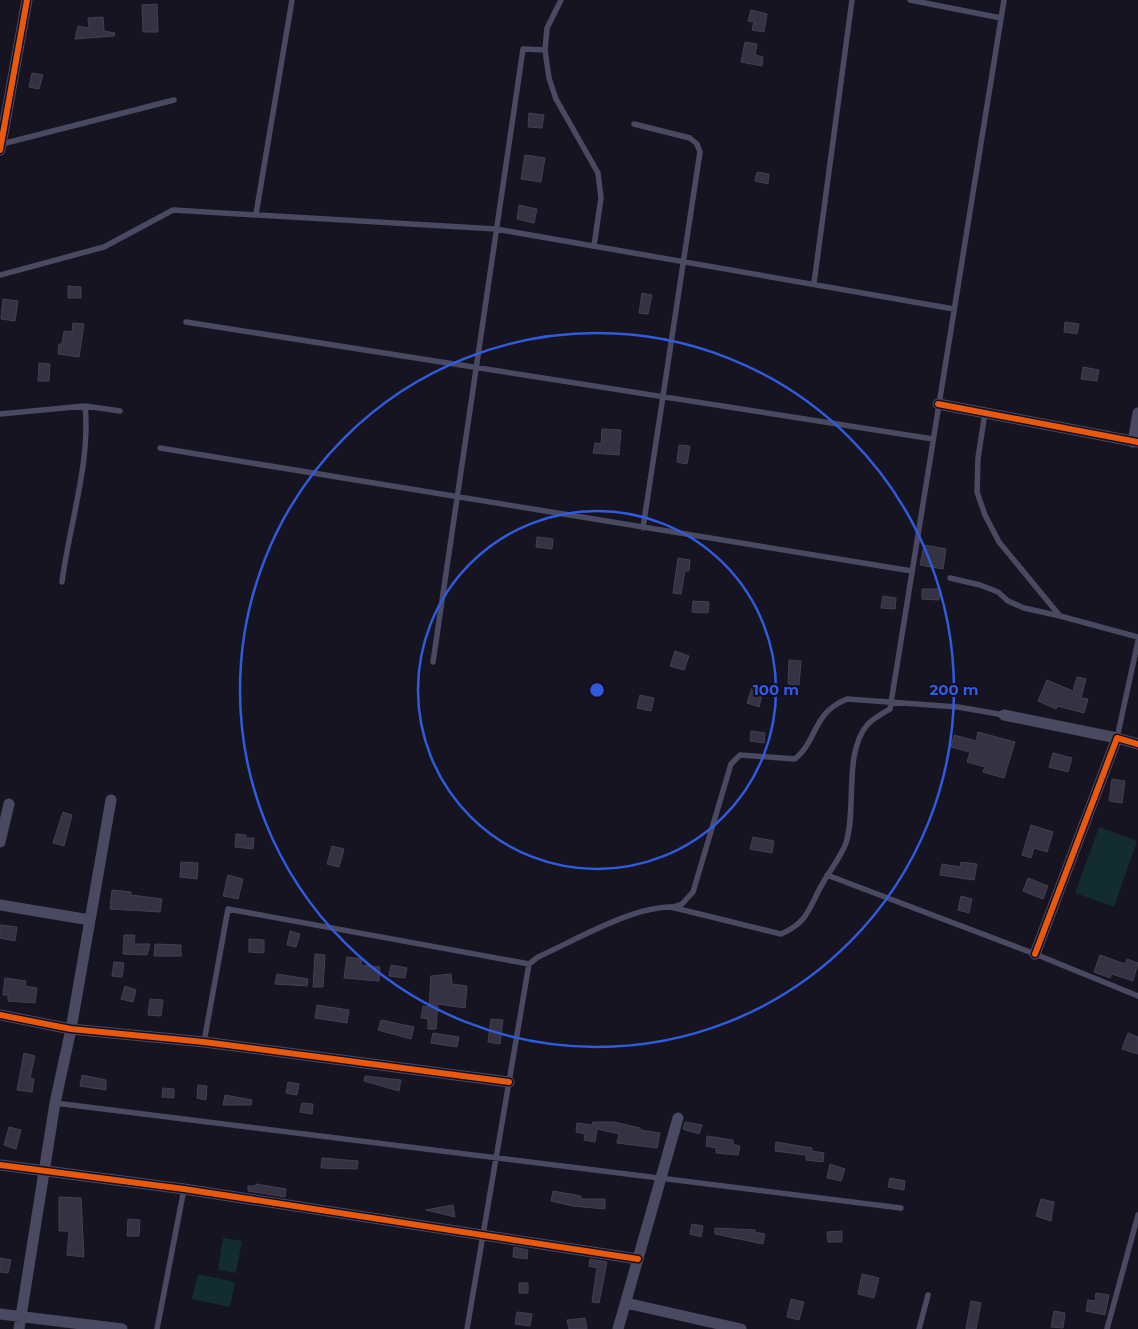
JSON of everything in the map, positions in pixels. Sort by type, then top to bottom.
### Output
[{"type":"street","points":[[0,146],[26,0]]},
{"type":"street","points":[[936,403],[1136,442],[1138,413]]},
{"type":"street","points":[[1004,715],[1138,744]]},
{"type":"street","points":[[1035,954],[1117,738]]},
{"type":"street","points":[[19,1329],[44,1172],[71,1029],[110,800]]},
{"type":"street","points":[[0,842],[9,804]]},
{"type":"street","points":[[0,905],[90,920]]},
{"type":"street","points":[[0,1015],[71,1029],[204,1042],[509,1082]]},
{"type":"street","points":[[618,1329],[678,1118]]},
{"type":"street","points":[[0,1165],[184,1189],[638,1259]]},
{"type":"street","points":[[626,1303],[741,1329]]},
{"type":"street","points":[[0,1314],[122,1329]]},
{"type":"lane","points":[[256,214],[292,0]]},
{"type":"lane","points":[[562,0],[547,28],[545,50],[556,99],[598,173],[601,198],[594,246]]},
{"type":"lane","points":[[814,283],[852,0]]},
{"type":"lane","points":[[910,0],[1001,18]]},
{"type":"lane","points":[[671,907],[781,934],[794,929],[804,920],[826,875],[846,845],[849,830],[854,762],[862,733],[868,724],[890,709],[933,439],[936,403],[954,310],[1004,0]]},
{"type":"lane","points":[[433,662],[523,49],[545,50]]},
{"type":"lane","points":[[0,146],[174,100]]},
{"type":"lane","points":[[634,124],[690,138],[697,144],[700,152],[682,260],[643,528]]},
{"type":"lane","points":[[0,275],[104,247],[173,210],[496,229],[814,283],[954,310]]},
{"type":"lane","points":[[186,322],[933,439]]},
{"type":"lane","points":[[62,582],[87,438],[85,406]]},
{"type":"lane","points":[[0,414],[85,406],[120,411]]},
{"type":"lane","points":[[985,413],[978,458],[978,492],[984,515],[998,542],[1060,616]]},
{"type":"lane","points":[[160,448],[912,572]]},
{"type":"lane","points":[[950,578],[980,585],[1024,608],[1138,637]]},
{"type":"lane","points":[[1117,738],[1138,642]]},
{"type":"lane","points":[[467,1329],[529,964],[538,957],[643,910],[682,904],[693,892],[731,764],[735,758],[745,754],[794,759],[803,749],[822,716],[837,703],[856,698],[891,703],[958,707],[1004,715]]},
{"type":"lane","points":[[826,875],[1035,954],[1138,996]]},
{"type":"lane","points":[[204,1042],[228,909],[529,964]]},
{"type":"lane","points":[[56,1103],[901,1208]]},
{"type":"lane","points":[[157,1329],[184,1189]]},
{"type":"lane","points":[[1108,1329],[1138,1215]]},
{"type":"lane","points":[[919,1329],[928,1295]]},
{"type":"green space","points":[[1099,827],[1137,841],[1114,907],[1075,893]]},
{"type":"green space","points":[[223,1238],[242,1241],[236,1273],[218,1270]]},
{"type":"green space","points":[[198,1274],[235,1282],[230,1307],[192,1299]]},
{"type":"building","points":[[157,4],[158,32],[143,32],[142,5]]},
{"type":"building","points":[[751,10],[767,14],[764,32],[752,30],[754,22],[748,21]]},
{"type":"building","points":[[103,17],[104,31],[115,33],[114,36],[75,39],[78,26],[89,28],[88,18]]},
{"type":"building","points":[[745,42],[757,44],[755,55],[763,57],[762,66],[741,62]]},
{"type":"building","points":[[32,73],[43,75],[39,89],[29,87]]},
{"type":"building","points":[[529,113],[544,115],[542,128],[528,127]]},
{"type":"building","points":[[525,155],[545,158],[541,182],[521,179]]},
{"type":"building","points":[[757,172],[769,174],[768,184],[755,181]]},
{"type":"building","points":[[519,205],[537,209],[534,223],[517,219]]},
{"type":"building","points":[[68,286],[81,287],[81,298],[68,298]]},
{"type":"building","points":[[642,293],[652,295],[648,314],[639,313]]},
{"type":"building","points":[[3,299],[18,301],[15,321],[1,319]]},
{"type":"building","points":[[1065,322],[1079,324],[1077,334],[1064,332]]},
{"type":"building","points":[[73,323],[84,324],[79,357],[58,354],[59,344],[62,344],[64,331],[72,332]]},
{"type":"building","points":[[39,363],[50,364],[49,381],[38,381]]},
{"type":"building","points":[[1083,367],[1099,370],[1097,381],[1081,379]]},
{"type":"building","points":[[602,429],[621,430],[619,455],[593,453],[595,443],[601,444]]},
{"type":"building","points":[[679,445],[690,446],[687,464],[677,462]]},
{"type":"building","points":[[537,537],[553,539],[552,549],[536,547]]},
{"type":"building","points":[[924,545],[946,549],[943,569],[920,565]]},
{"type":"building","points":[[678,558],[690,560],[689,571],[685,571],[681,594],[673,593]]},
{"type":"building","points":[[922,589],[940,589],[939,600],[922,599]]},
{"type":"building","points":[[883,596],[896,598],[895,609],[881,608]]},
{"type":"building","points":[[693,601],[709,602],[708,613],[692,612]]},
{"type":"building","points":[[675,651],[689,656],[684,670],[670,666]]},
{"type":"building","points":[[789,660],[801,661],[799,685],[788,684]]},
{"type":"building","points":[[1077,677],[1086,679],[1081,698],[1088,699],[1084,713],[1057,706],[1056,709],[1038,701],[1047,680],[1073,691]]},
{"type":"building","points":[[753,684],[764,688],[759,707],[747,703]]},
{"type":"building","points":[[640,695],[654,698],[651,711],[637,708]]},
{"type":"building","points":[[751,731],[765,733],[764,743],[750,741]]},
{"type":"building","points":[[978,732],[1015,742],[1004,778],[983,772],[985,767],[967,762],[970,752],[951,747],[954,735],[976,741]]},
{"type":"building","points":[[1053,753],[1072,758],[1068,772],[1049,767]]},
{"type":"building","points":[[1112,779],[1125,781],[1122,803],[1109,801]]},
{"type":"building","points":[[63,812],[72,815],[64,846],[53,843]]},
{"type":"building","points":[[1031,825],[1053,832],[1047,852],[1034,848],[1031,858],[1022,855]]},
{"type":"building","points":[[236,834],[246,835],[246,838],[254,838],[253,849],[235,847]]},
{"type":"building","points":[[753,837],[774,841],[772,853],[750,849]]},
{"type":"building","points":[[332,846],[344,849],[339,867],[327,864]]},
{"type":"building","points":[[181,862],[198,863],[197,879],[180,877]]},
{"type":"building","points":[[961,862],[977,864],[974,880],[940,875],[942,864],[960,867]]},
{"type":"building","points":[[228,875],[243,879],[238,899],[223,896]]},
{"type":"building","points":[[1028,878],[1048,886],[1043,899],[1023,891]]},
{"type":"building","points":[[112,890],[131,892],[131,895],[162,899],[160,912],[110,909]]},
{"type":"building","points":[[961,896],[972,899],[969,913],[958,910]]},
{"type":"building","points":[[0,925],[17,927],[15,941],[0,938]]},
{"type":"building","points":[[290,931],[300,934],[296,947],[287,945]]},
{"type":"building","points":[[124,935],[135,935],[134,944],[150,944],[147,955],[123,954]]},
{"type":"building","points":[[249,939],[264,940],[264,953],[249,952]]},
{"type":"building","points":[[155,944],[181,945],[181,956],[154,956]]},
{"type":"building","points":[[315,954],[325,955],[323,987],[313,987]]},
{"type":"building","points":[[1100,955],[1125,964],[1127,959],[1138,963],[1133,981],[1112,974],[1110,978],[1094,972]]},
{"type":"building","points":[[347,957],[362,959],[361,965],[380,967],[379,981],[344,978]]},
{"type":"building","points":[[114,962],[124,963],[122,977],[112,976]]},
{"type":"building","points":[[391,965],[407,968],[405,978],[389,976]]},
{"type":"building","points":[[277,974],[308,979],[307,986],[275,984]]},
{"type":"building","points":[[451,974],[452,984],[467,986],[465,1008],[438,1004],[436,1029],[428,1029],[428,1019],[421,1018],[423,1006],[429,1007],[431,976]]},
{"type":"building","points":[[5,978],[26,981],[25,986],[37,988],[35,1003],[8,1001],[8,995],[3,995]]},
{"type":"building","points":[[125,986],[136,990],[133,1002],[121,999]]},
{"type":"building","points":[[150,999],[163,1000],[161,1016],[148,1015]]},
{"type":"building","points":[[317,1005],[349,1010],[347,1023],[315,1018]]},
{"type":"building","points":[[491,1019],[503,1020],[500,1044],[488,1042]]},
{"type":"building","points":[[381,1020],[414,1027],[411,1039],[378,1030]]},
{"type":"building","points":[[433,1033],[459,1037],[457,1047],[431,1043]]},
{"type":"building","points":[[1128,1033],[1138,1037],[1138,1054],[1122,1049]]},
{"type":"building","points":[[24,1053],[35,1056],[30,1078],[34,1079],[32,1092],[17,1090]]},
{"type":"building","points":[[82,1075],[106,1080],[106,1090],[80,1086]]},
{"type":"building","points":[[365,1076],[401,1080],[399,1091],[364,1081]]},
{"type":"building","points":[[288,1082],[299,1084],[297,1095],[286,1093]]},
{"type":"building","points":[[198,1085],[207,1086],[206,1100],[197,1098]]},
{"type":"building","points":[[163,1088],[174,1089],[174,1098],[162,1097]]},
{"type":"building","points":[[225,1095],[252,1100],[251,1105],[223,1105]]},
{"type":"building","points":[[302,1103],[313,1104],[312,1114],[300,1112]]},
{"type":"building","points":[[593,1122],[614,1122],[640,1128],[640,1130],[660,1133],[657,1148],[617,1143],[619,1134],[597,1129],[595,1142],[584,1140],[585,1134],[576,1132],[577,1123],[592,1125]]},
{"type":"building","points":[[685,1122],[702,1125],[699,1134],[683,1129]]},
{"type":"building","points":[[9,1127],[21,1130],[16,1149],[4,1145]]},
{"type":"building","points":[[707,1136],[733,1140],[733,1144],[740,1146],[738,1155],[716,1153],[716,1148],[706,1146]]},
{"type":"building","points":[[776,1142],[812,1148],[812,1151],[824,1153],[823,1162],[806,1160],[806,1155],[775,1151]]},
{"type":"building","points":[[322,1158],[358,1161],[357,1169],[321,1168]]},
{"type":"building","points":[[830,1164],[845,1169],[841,1181],[827,1178]]},
{"type":"building","points":[[890,1178],[905,1181],[904,1190],[888,1187]]},
{"type":"building","points":[[256,1184],[286,1189],[285,1197],[248,1191],[248,1186],[256,1186]]},
{"type":"building","points":[[553,1191],[581,1196],[581,1199],[605,1199],[605,1209],[573,1206],[551,1201]]},
{"type":"building","points":[[59,1197],[81,1198],[84,1257],[67,1255],[69,1231],[59,1231]]},
{"type":"building","points":[[1041,1199],[1054,1202],[1051,1221],[1036,1216]]},
{"type":"building","points":[[453,1205],[455,1217],[426,1210]]},
{"type":"building","points":[[128,1219],[140,1220],[139,1236],[127,1236]]},
{"type":"building","points":[[692,1224],[703,1226],[701,1237],[690,1234]]},
{"type":"building","points":[[715,1228],[755,1230],[755,1232],[765,1234],[763,1244],[715,1234]]},
{"type":"building","points":[[842,1231],[842,1242],[828,1242],[827,1232]]},
{"type":"building","points":[[514,1247],[528,1250],[527,1259],[513,1257]]},
{"type":"building","points":[[0,1258],[11,1260],[8,1273],[0,1272]]},
{"type":"building","points":[[590,1259],[607,1262],[599,1303],[592,1302],[597,1268],[589,1266]]},
{"type":"building","points":[[862,1274],[879,1278],[874,1298],[858,1294]]},
{"type":"building","points":[[519,1283],[528,1283],[528,1293],[519,1293]]},
{"type":"building","points":[[1096,1293],[1109,1295],[1105,1315],[1086,1311],[1088,1300],[1095,1301]]},
{"type":"building","points":[[791,1299],[804,1302],[799,1320],[787,1317]]},
{"type":"building","points":[[971,1301],[981,1303],[976,1329],[966,1329]]},
{"type":"building","points":[[1054,1311],[1065,1313],[1063,1328],[1051,1327]]},
{"type":"building","points":[[517,1312],[532,1314],[530,1326],[515,1324]]},
{"type":"building","points":[[585,1318],[587,1329],[569,1329],[567,1320]]},
{"type":"cycle path","points":[[0,150],[27,0]]},
{"type":"cycle path","points":[[938,404],[1138,442]]},
{"type":"cycle path","points":[[1035,954],[1117,738],[1138,744]]},
{"type":"cycle path","points":[[0,1015],[71,1029],[204,1042],[509,1082]]},
{"type":"cycle path","points":[[0,1165],[184,1189],[638,1259]]}]
